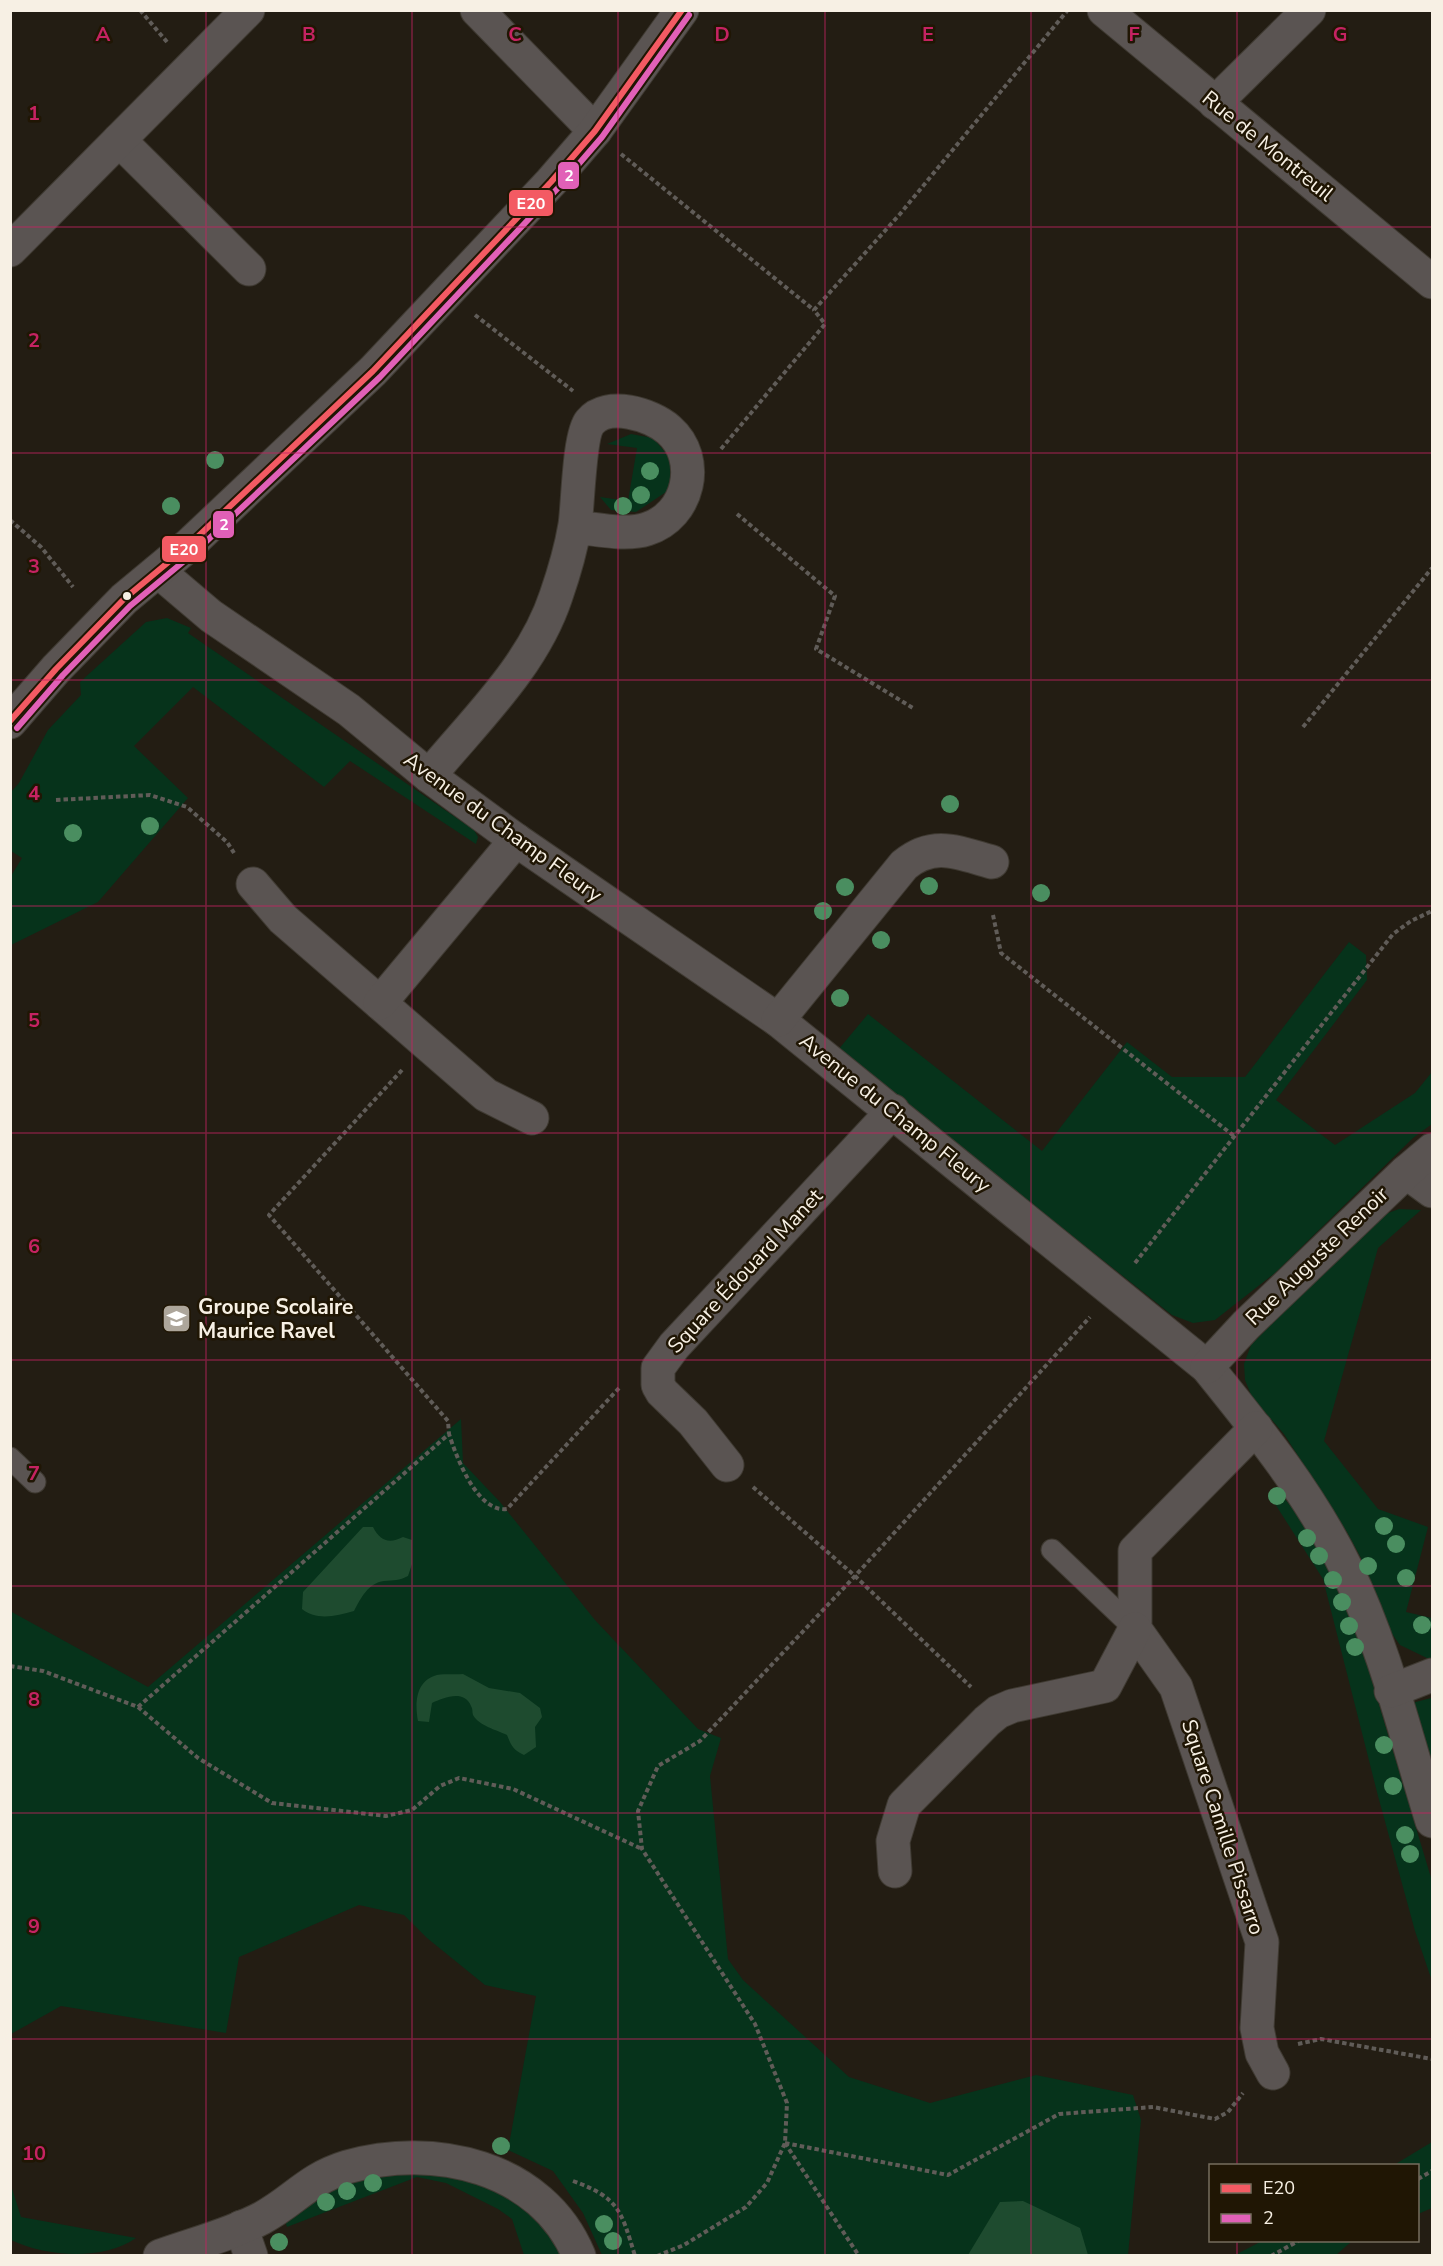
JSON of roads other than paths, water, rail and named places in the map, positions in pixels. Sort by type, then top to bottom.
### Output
[{"type":"street","points":[[10,250],[248,10]]},
{"type":"street","points":[[477,10],[595,130]]},
{"type":"street","points":[[10,722],[56,669],[124,599],[159,571],[373,371],[551,182],[595,130],[682,10]]},
{"type":"street","name":"Rue de Montreuil","points":[[1104,10],[1401,253],[1432,282]]},
{"type":"street","points":[[1215,103],[1309,10]]},
{"type":"street","points":[[120,140],[249,269]]},
{"type":"street","points":[[429,776],[530,653],[556,597],[575,527],[585,429],[597,415],[615,412],[656,421],[670,430],[680,443],[687,459],[688,476],[686,490],[671,515],[653,526],[632,531],[575,527]]},
{"type":"street","name":"Avenue du Champ Fleury","points":[[159,571],[211,616],[349,710],[429,776],[516,840],[778,1020],[1207,1367],[1299,1487],[1346,1568],[1374,1633],[1432,1821]]},
{"type":"street","points":[[380,1003],[516,840]]},
{"type":"street","points":[[778,1020],[904,865],[914,857],[937,849],[992,862]]},
{"type":"street","points":[[254,884],[283,919],[486,1095],[532,1118]]},
{"type":"street","name":"Square Édouard Manet","points":[[727,1465],[693,1422],[662,1392],[657,1377],[662,1360],[893,1111]]},
{"type":"street","name":"Rue Auguste Renoir","points":[[1207,1367],[1246,1325],[1432,1150]]},
{"type":"street","points":[[1406,1172],[1432,1191]]},
{"type":"street","points":[[895,1871],[893,1841],[904,1805],[998,1712],[1012,1706],[1105,1686],[1135,1629],[1135,1551],[1256,1428]]},
{"type":"street","name":"Square Camille Pissarro","points":[[1135,1629],[1176,1687],[1262,1942],[1257,2028],[1267,2063]]},
{"type":"street","points":[[1391,1691],[1432,1675]]},
{"type":"street","points":[[160,2256],[246,2241],[301,2189],[319,2178],[347,2168],[405,2158],[435,2159],[494,2172],[522,2186],[543,2201],[561,2220],[579,2256]]},
{"type":"lane","points":[[10,1458],[35,1482]]},
{"type":"lane","points":[[1052,1550],[1135,1629]]},
{"type":"place","name":"Groupe Scolaire Maurice Ravel","points":[[177,1319]]}]
